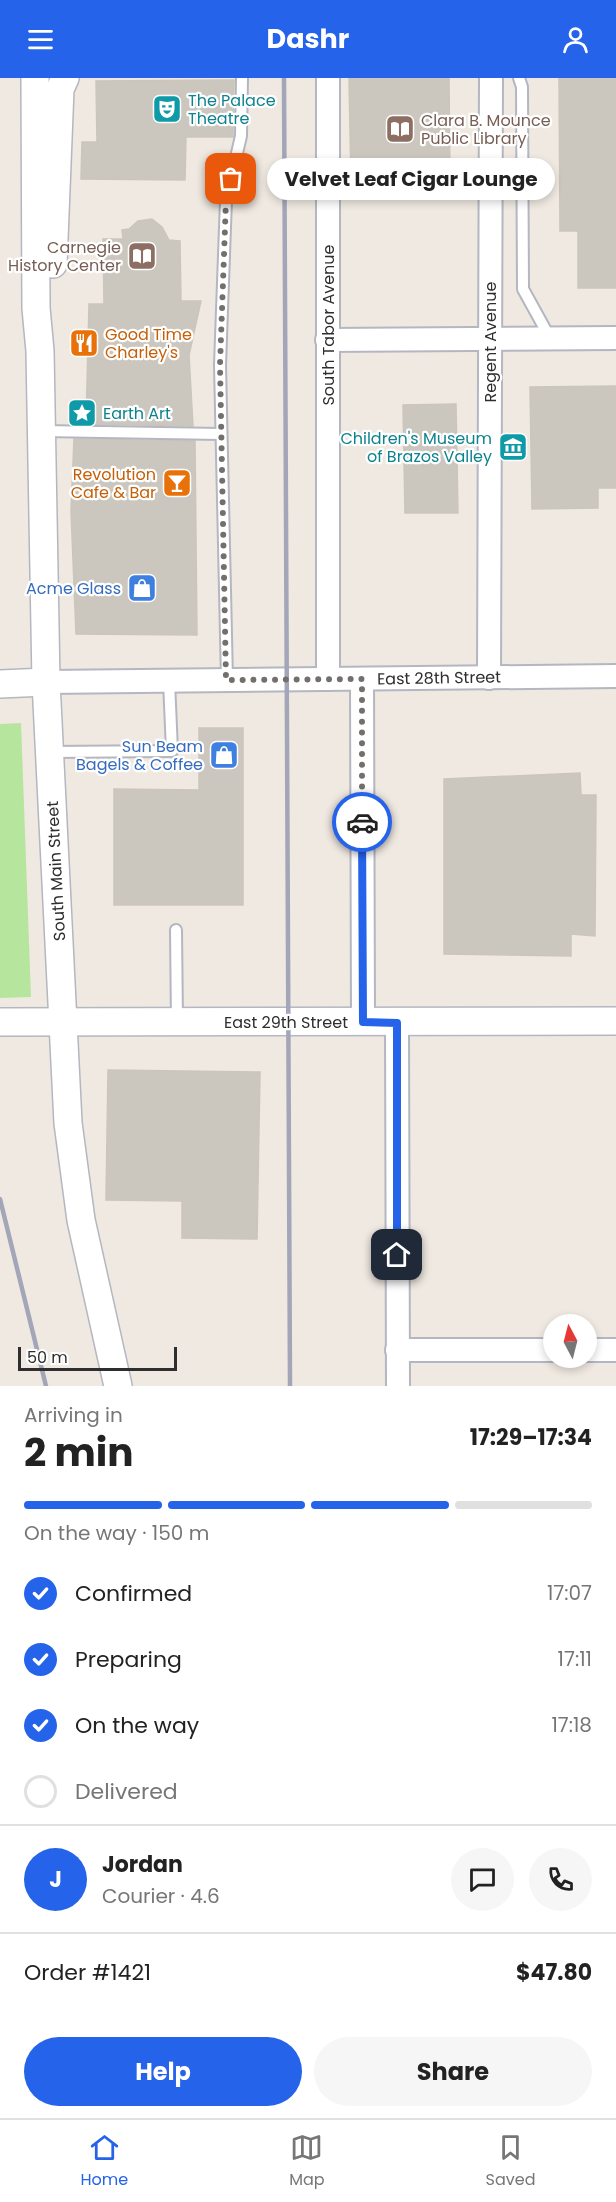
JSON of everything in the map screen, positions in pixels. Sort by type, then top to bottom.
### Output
[{"type":"street","points":[[35,78],[36,308],[40,351]]},
{"type":"street","points":[[40,351],[51,312],[60,89],[65,78]]},
{"type":"street","name":"South Tabor Avenue","points":[[328,78],[328,679]]},
{"type":"street","name":"Regent Avenue","points":[[489,678],[491,78]]},
{"type":"street","points":[[327,340],[616,338]]},
{"type":"street","name":"South Main Street","points":[[40,351],[46,682],[68,1123],[81,1220],[118,1386]]},
{"type":"street","name":"East 28th Street","points":[[46,682],[616,676]]},
{"type":"street","points":[[362,679],[363,1022]]},
{"type":"street","points":[[0,684],[46,682]]},
{"type":"street","name":"East 29th Street","points":[[0,1022],[64,1020],[397,1023],[616,1021]]},
{"type":"street","points":[[397,1023],[398,1386]]},
{"type":"street","points":[[397,1350],[543,1350]]},
{"type":"street","points":[[597,1350],[616,1350]]},
{"type":"lane","points":[[226,680],[220,365],[226,200],[241,136],[242,78]]},
{"type":"lane","points":[[519,78],[522,87],[523,289],[550,338]]},
{"type":"lane","points":[[42,431],[221,434]]},
{"type":"lane","points":[[50,752],[172,752],[169,681]]},
{"type":"lane","points":[[176,930],[177,1021]]},
{"type":"green space","points":[[21,723],[31,997],[0,998],[0,724]]},
{"type":"building","name":"Clara B. Mounce Public Library","points":[[349,78],[449,78],[450,181],[351,182]]},
{"type":"building","points":[[559,78],[616,78],[616,288],[578,288],[578,231],[560,231]]},
{"type":"building","name":"The Palace Theatre","points":[[234,80],[233,137],[186,137],[185,180],[81,179],[82,142],[97,142],[96,81]]},
{"type":"building","points":[[152,219],[162,227],[169,240],[180,241],[181,301],[201,301],[189,355],[193,426],[86,424],[89,304],[104,304],[103,239],[123,239],[122,230],[129,229],[138,221]]},
{"type":"building","points":[[616,386],[616,488],[598,488],[598,508],[532,509],[530,387]]},
{"type":"building","points":[[456,404],[458,513],[405,513],[403,405]]},
{"type":"building","points":[[74,439],[195,441],[197,635],[76,634],[71,511]]},
{"type":"building","points":[[199,728],[243,728],[243,905],[114,905],[114,789],[199,790]]},
{"type":"building","points":[[580,773],[581,795],[596,795],[595,936],[571,934],[571,956],[444,954],[444,779]]},
{"type":"building","points":[[108,1070],[260,1072],[257,1239],[182,1238],[182,1201],[106,1200]]},
{"type":"railway","points":[[284,78],[290,1386]]},
{"type":"railway","points":[[0,1199],[46,1386]]},
{"type":"way so far","points":[[231,179],[226,200],[220,365],[226,680],[362,679],[362,822]]},
{"type":"place","name":"The Palace Theatre","points":[[167,109]]},
{"type":"place","name":"Clara B. Mounce Public Library","points":[[400,129]]},
{"type":"place","name":"Velvet Leaf Cigar Lounge","points":[[231,179]]},
{"type":"place","name":"Carnegie History Center","points":[[142,256]]},
{"type":"place","name":"Good Time Charley's","points":[[84,343]]},
{"type":"place","name":"Earth Art","points":[[82,413]]},
{"type":"place","name":"Children's Museum of Brazos Valley","points":[[513,447]]},
{"type":"place","name":"Revolution Cafe & Bar","points":[[177,483]]},
{"type":"place","name":"Acme Glass","points":[[142,588]]},
{"type":"place","name":"Sun Beam Bagels & Coffee","points":[[224,755]]},
{"type":"route","points":[[362,822],[363,1022],[397,1023],[397,1255]]}]
